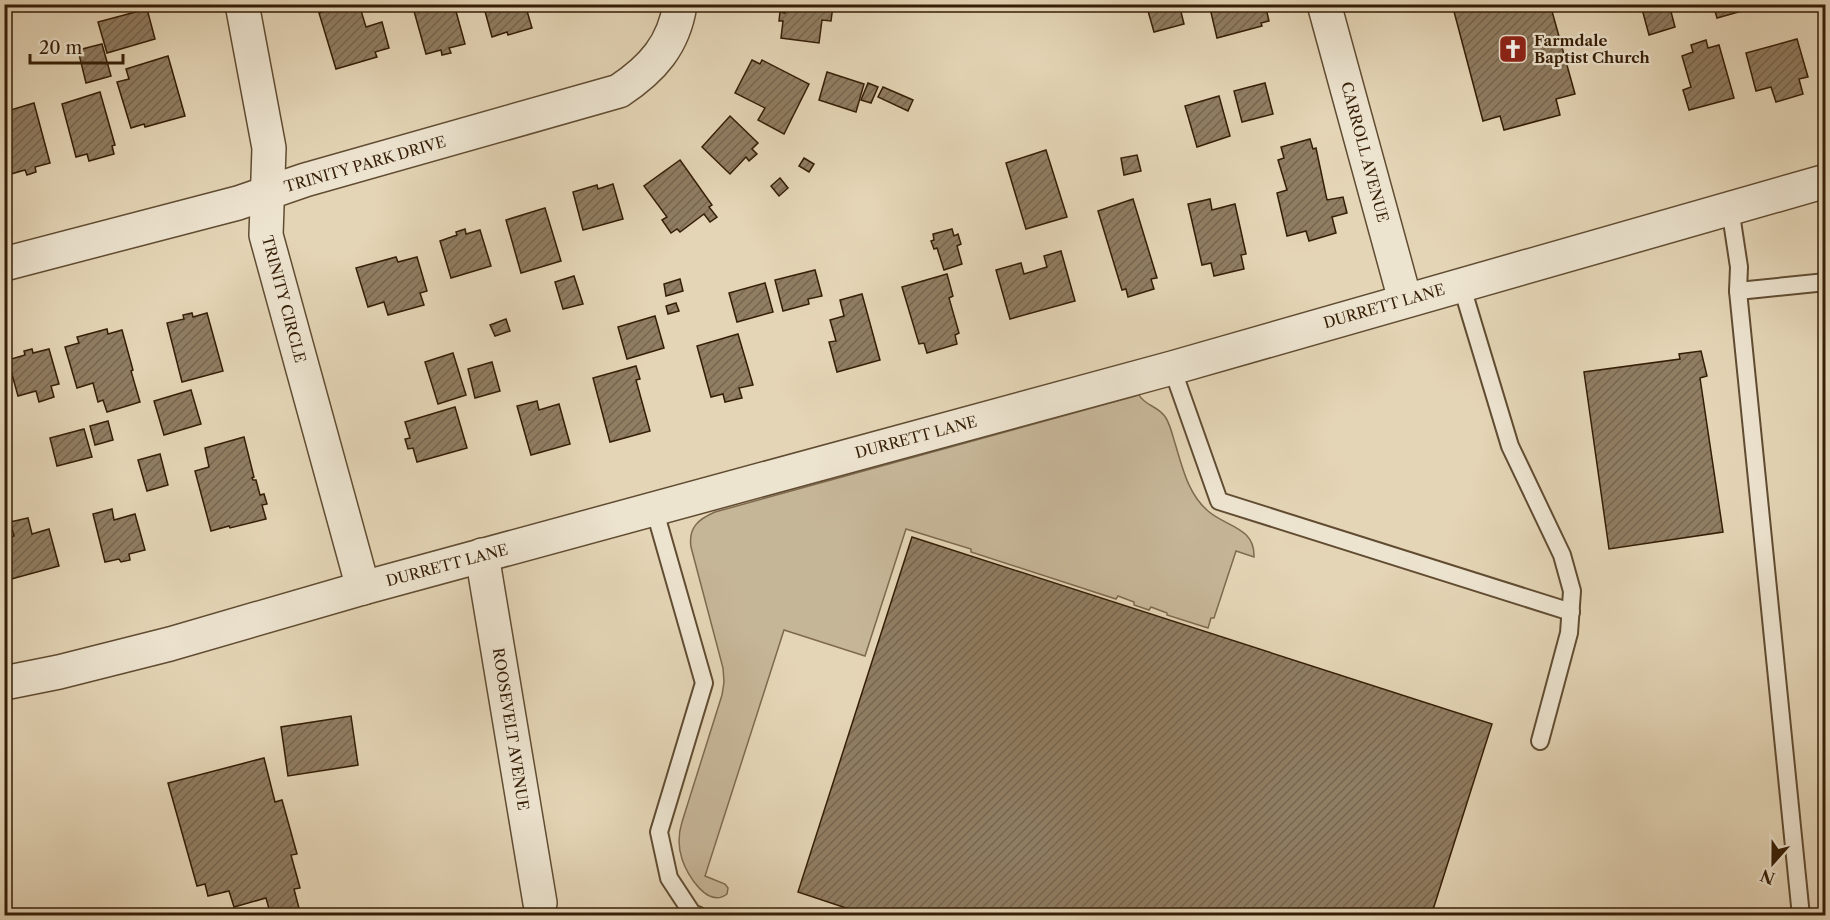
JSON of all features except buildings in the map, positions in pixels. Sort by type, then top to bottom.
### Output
[{"type":"street","name":"TRINITY CIRCLE","points":[[242,4],[269,148],[266,235],[363,588]]},
{"type":"street","name":"TRINITY PARK DRIVE","points":[[4,264],[238,202],[305,180],[619,91],[639,78],[656,61],[669,42],[680,4]]},
{"type":"street","name":"CARROLL AVENUE","points":[[1324,4],[1405,300]]},
{"type":"street","name":"DURRETT LANE","points":[[4,683],[59,672],[170,644],[482,555],[1172,368],[1826,181]]},
{"type":"street","name":"ROOSEVELT AVENUE","points":[[482,555],[540,903]]},
{"type":"lane","points":[[1730,208],[1739,267],[1738,291],[1801,915]]},
{"type":"lane","points":[[1738,291],[1826,282]]},
{"type":"lane","points":[[1461,284],[1509,446],[1562,555],[1572,591],[1569,633],[1540,741]]},
{"type":"lane","points":[[1172,368],[1219,501],[1571,612]]},
{"type":"lane","points":[[654,508],[704,683],[659,832],[669,878],[693,913],[699,915]]},
{"type":"shaded area","points":[[1139,395],[1166,418],[1186,478],[1201,504],[1215,516],[1245,533],[1253,547],[1254,557],[1236,551],[1214,618],[1211,618],[1208,628],[1167,615],[1151,607],[1149,610],[1134,605],[1134,602],[1118,596],[1116,599],[906,529],[865,656],[784,630],[705,876],[725,884],[728,888],[727,894],[713,897],[699,888],[682,859],[679,836],[724,682],[723,668],[691,547],[691,534],[696,525],[715,512]]},
{"type":"place","name":"Farmdale Baptist Church","points":[[1513,49]]}]
